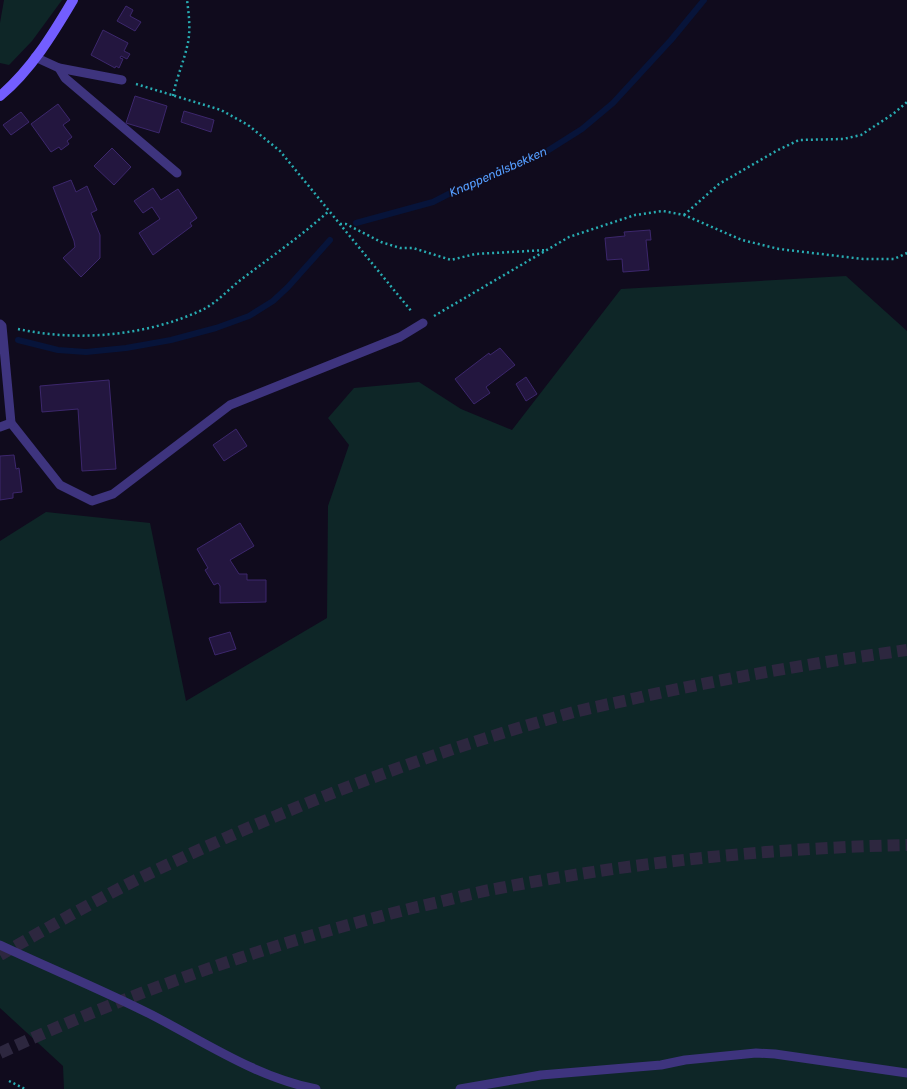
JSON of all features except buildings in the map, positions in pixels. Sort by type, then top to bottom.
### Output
[{"type":"street","points":[[0,96],[11,87],[36,57],[55,32],[73,0]]},
{"type":"lane","points":[[36,57],[59,68],[122,80]]},
{"type":"lane","points":[[59,68],[66,78],[177,173]]},
{"type":"lane","points":[[1,325],[11,422],[60,485],[92,501],[113,494],[230,405],[400,337],[423,323]]},
{"type":"lane","points":[[0,427],[11,422]]},
{"type":"lane","points":[[0,945],[152,1015],[213,1049],[262,1072],[285,1081],[316,1089]]},
{"type":"lane","points":[[460,1089],[541,1075],[661,1065],[685,1060],[756,1053],[775,1054],[907,1073]]},
{"type":"path","points":[[174,96],[177,77],[187,47],[190,30],[187,0]]},
{"type":"path","points":[[122,80],[221,110],[248,125],[280,151],[405,304],[423,323],[569,237],[635,215],[663,211],[684,215],[742,240],[779,250],[863,259],[894,259],[907,253]]},
{"type":"path","points":[[684,215],[719,184],[776,151],[799,140],[843,139],[861,135],[889,117],[907,102]]},
{"type":"path","points":[[1,325],[38,333],[91,335],[139,331],[175,321],[204,309],[329,211]]},
{"type":"path","points":[[339,224],[346,224],[381,242],[400,248],[413,248],[451,260],[475,254],[547,250]]},
{"type":"path","points":[[9,1082],[25,1089]]},
{"type":"green space","points":[[4,0],[62,0],[32,41],[9,65],[0,63],[0,23]]},
{"type":"green space","points":[[846,276],[907,331],[907,1089],[64,1089],[63,1066],[0,1008],[0,541],[46,512],[150,523],[186,701],[327,618],[328,506],[349,445],[328,418],[354,388],[419,382],[461,409],[512,430],[621,289]]},
{"type":"waterway","name":"Knappenålsbekken","points":[[356,223],[433,202],[472,182],[544,153],[582,129],[613,103],[671,40],[704,0]]},
{"type":"waterway","name":"Knappenålsbekken","points":[[18,340],[58,350],[86,352],[126,348],[171,340],[216,328],[249,316],[273,301],[288,287],[330,240]]},
{"type":"tunnel","points":[[0,955],[104,896],[192,853],[299,806],[463,746],[574,712],[645,696],[776,670],[907,650]]},
{"type":"tunnel","points":[[0,1053],[101,1009],[257,952],[363,921],[479,892],[601,871],[702,858],[804,849],[907,845]]}]
